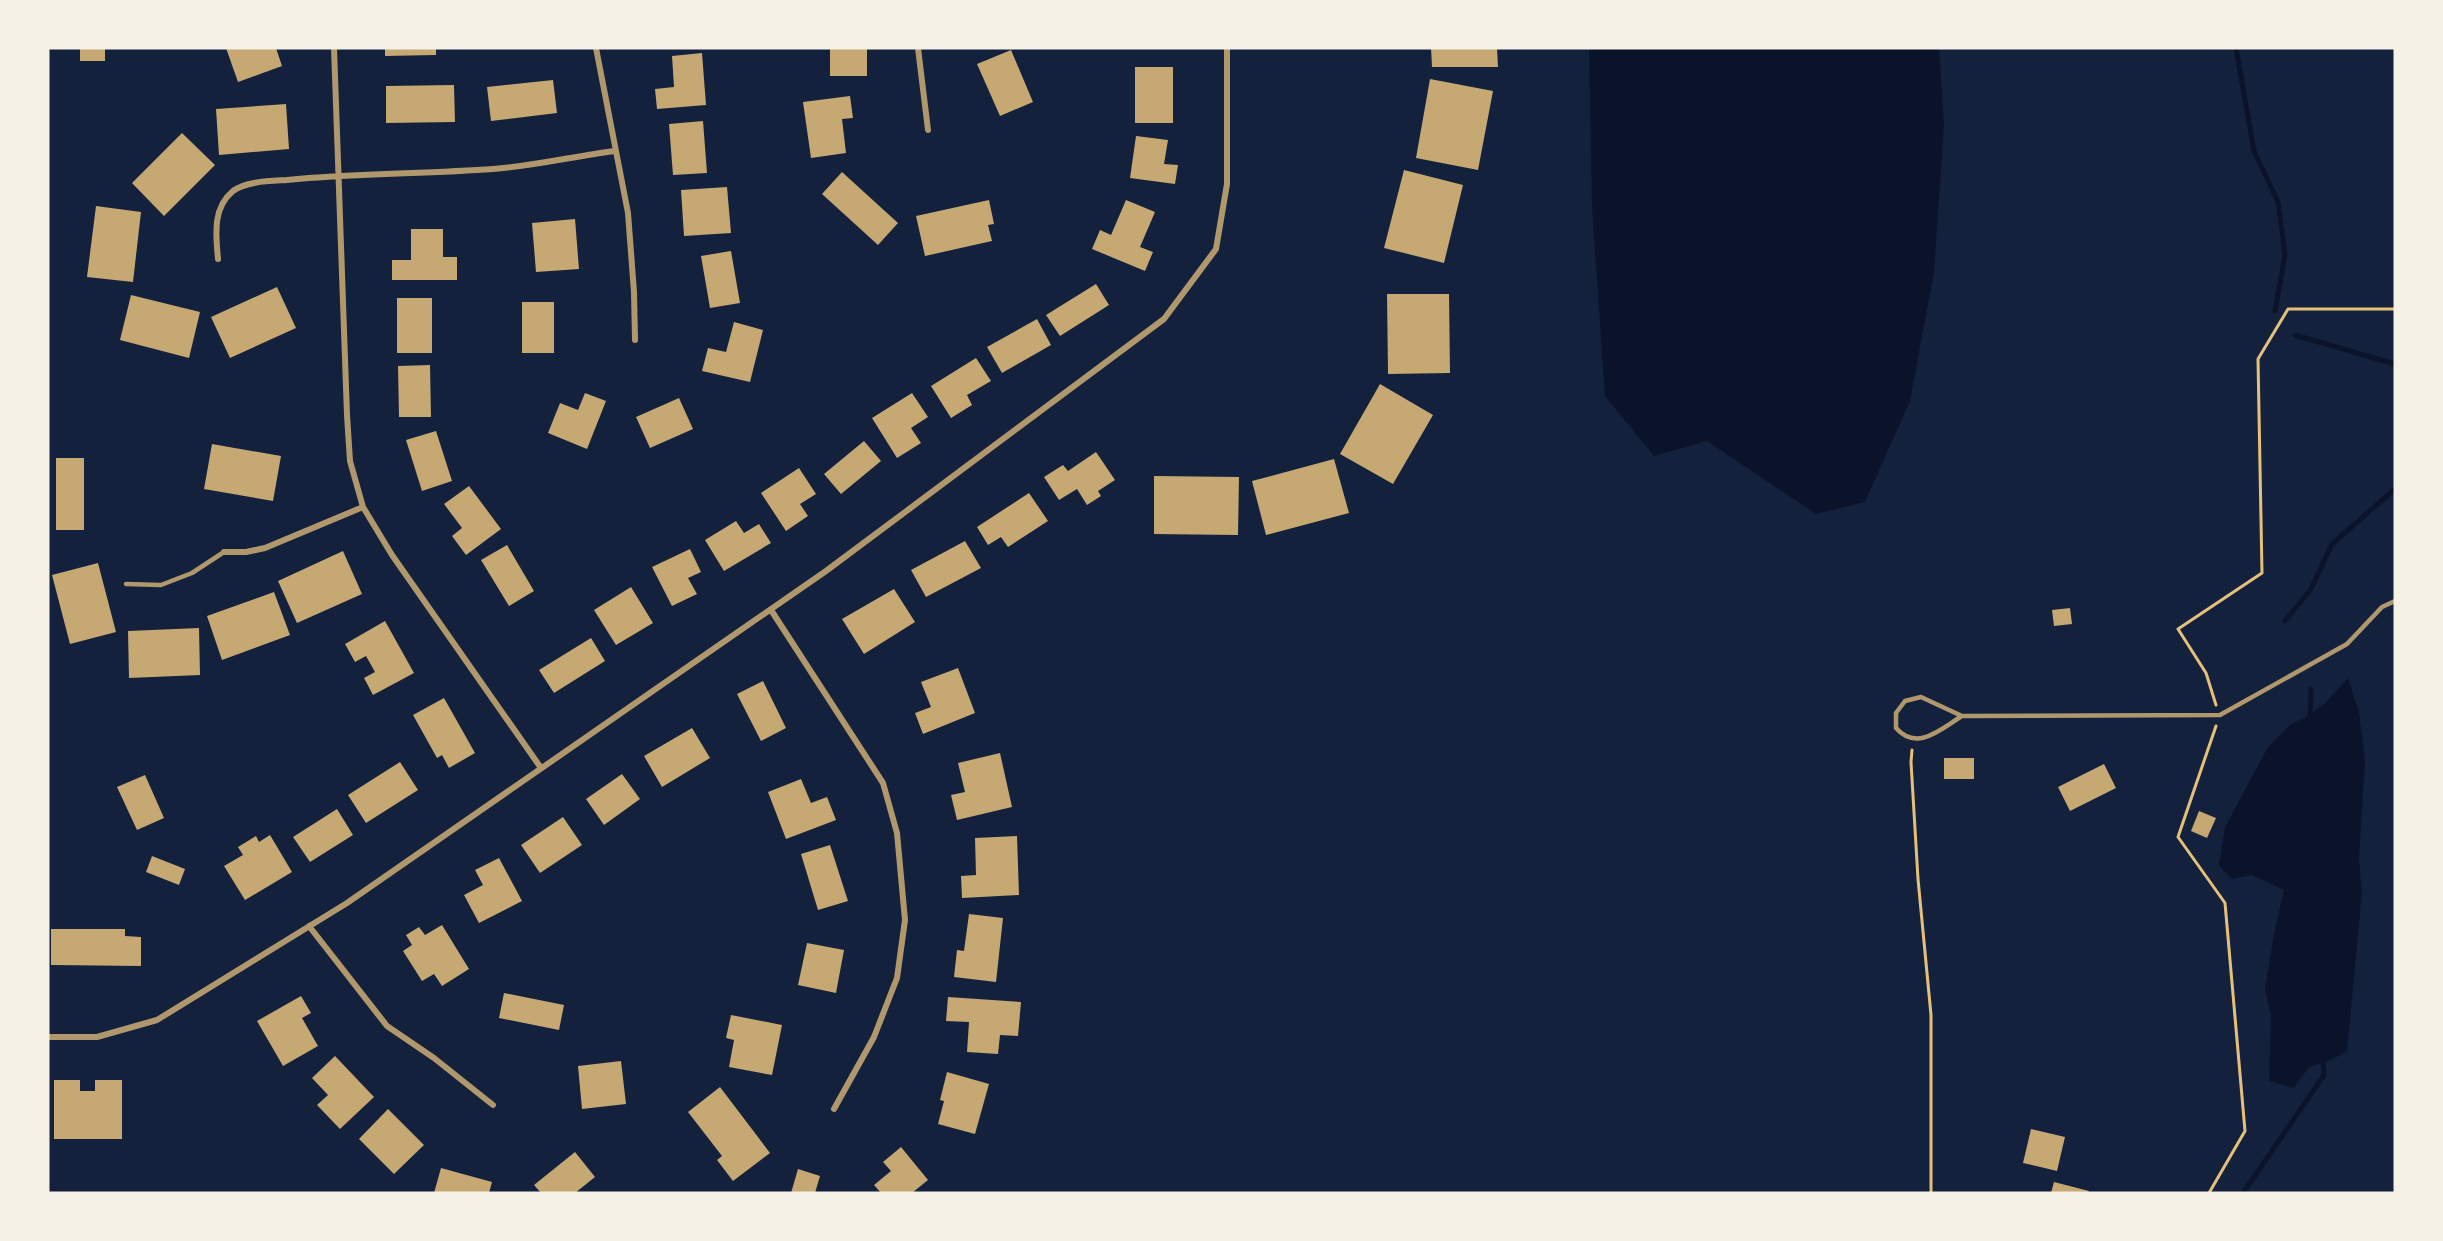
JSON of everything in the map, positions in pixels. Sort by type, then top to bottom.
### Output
[{"type":"street","points":[[334,48],[350,461],[363,507],[392,555],[541,768]]},
{"type":"street","points":[[596,48],[628,213],[635,340]]},
{"type":"street","points":[[918,48],[928,130]]},
{"type":"street","points":[[48,1037],[97,1037],[157,1020],[356,896],[826,571],[1164,319],[1216,249],[1227,184],[1227,48]]},
{"type":"street","points":[[218,259],[216,228],[219,208],[233,191],[242,187],[265,182],[338,175],[494,169],[615,151]]},
{"type":"street","points":[[224,552],[246,552],[265,548],[363,507]]},
{"type":"street","points":[[771,609],[883,783],[897,832],[905,920],[897,978],[874,1037],[834,1109]]},
{"type":"street","points":[[309,926],[387,1026],[434,1058],[493,1105]]},
{"type":"lane","points":[[126,584],[161,585],[192,573],[224,552]]},
{"type":"lane","points":[[1962,716],[1929,736],[1913,739],[1904,737],[1896,728],[1896,713],[1905,701],[1921,697],[1962,716],[2220,715],[2347,644],[2382,607],[2395,601]]},
{"type":"path","points":[[1913,739],[1911,762],[1914,820],[1932,1032],[1931,1193]]},
{"type":"water","points":[[1589,48],[1939,48],[1944,126],[1934,272],[1910,401],[1865,502],[1816,514],[1707,441],[1654,456],[1605,396],[1592,208]]},
{"type":"water","points":[[2348,678],[2359,712],[2365,761],[2359,858],[2362,893],[2347,1051],[2331,1060],[2309,1067],[2294,1088],[2269,1081],[2271,1018],[2265,988],[2284,890],[2252,875],[2231,879],[2219,865],[2225,827],[2268,747],[2291,724],[2308,716],[2325,703]]},
{"type":"building","points":[[80,48],[105,48],[105,61],[80,61]]},
{"type":"building","points":[[226,48],[276,48],[282,66],[238,82]]},
{"type":"building","points":[[385,48],[436,48],[436,55],[385,56]]},
{"type":"building","points":[[830,48],[867,48],[867,76],[830,76]]},
{"type":"building","points":[[1431,48],[1497,48],[1498,67],[1432,67]]},
{"type":"building","points":[[1011,50],[1033,102],[1000,116],[977,64]]},
{"type":"building","points":[[702,53],[706,105],[657,109],[655,89],[674,87],[672,56]]},
{"type":"building","points":[[1135,67],[1173,67],[1173,123],[1135,123]]},
{"type":"building","points":[[1430,79],[1493,91],[1478,170],[1416,158]]},
{"type":"building","points":[[553,80],[557,113],[491,121],[487,87]]},
{"type":"building","points":[[454,85],[455,122],[386,123],[386,86]]},
{"type":"building","points":[[850,96],[853,118],[842,119],[846,153],[811,158],[803,102]]},
{"type":"building","points":[[286,104],[289,149],[219,155],[216,109]]},
{"type":"building","points":[[703,121],[707,173],[673,175],[669,124]]},
{"type":"building","points":[[182,133],[215,165],[164,216],[132,183]]},
{"type":"building","points":[[1136,136],[1168,140],[1164,164],[1178,165],[1175,184],[1130,178]]},
{"type":"building","points":[[1404,170],[1463,185],[1444,263],[1384,248]]},
{"type":"building","points":[[842,172],[898,223],[878,245],[822,194]]},
{"type":"building","points":[[727,187],[731,233],[684,236],[681,190]]},
{"type":"building","points":[[989,200],[994,224],[988,225],[992,241],[925,256],[916,216]]},
{"type":"building","points":[[1126,200],[1155,212],[1140,247],[1153,252],[1145,271],[1092,249],[1100,230],[1111,235]]},
{"type":"building","points":[[96,206],[141,212],[133,282],[87,277]]},
{"type":"building","points":[[575,219],[579,269],[536,272],[532,223]]},
{"type":"building","points":[[411,229],[443,229],[443,257],[457,257],[457,280],[392,280],[392,260],[411,260]]},
{"type":"building","points":[[731,251],[740,303],[710,308],[701,256]]},
{"type":"building","points":[[1096,284],[1109,305],[1060,336],[1046,315]]},
{"type":"building","points":[[277,287],[296,328],[230,358],[211,317]]},
{"type":"building","points":[[1387,294],[1449,294],[1450,373],[1388,374]]},
{"type":"building","points":[[131,295],[200,312],[189,358],[120,340]]},
{"type":"building","points":[[397,298],[432,298],[432,353],[397,353]]},
{"type":"building","points":[[522,302],[554,302],[554,353],[522,353]]},
{"type":"building","points":[[1037,319],[1051,345],[1002,373],[987,347]]},
{"type":"building","points":[[734,322],[763,330],[750,382],[702,371],[708,348],[726,352]]},
{"type":"building","points":[[976,358],[991,381],[967,395],[972,405],[951,418],[931,386]]},
{"type":"building","points":[[430,365],[431,417],[399,417],[398,366]]},
{"type":"building","points":[[1380,384],[1433,415],[1393,484],[1340,454]]},
{"type":"building","points":[[585,393],[606,401],[587,449],[548,433],[560,403],[578,410]]},
{"type":"building","points":[[912,393],[928,417],[911,428],[921,443],[897,458],[872,418]]},
{"type":"building","points":[[679,398],[693,429],[650,448],[636,417]]},
{"type":"building","points":[[436,431],[452,481],[422,491],[406,440]]},
{"type":"building","points":[[864,441],[881,461],[841,494],[824,474]]},
{"type":"building","points":[[212,444],[281,456],[273,501],[204,489]]},
{"type":"building","points":[[1096,452],[1115,480],[1098,491],[1101,496],[1087,505],[1077,489],[1059,500],[1044,477],[1063,465],[1068,471]]},
{"type":"building","points":[[56,458],[84,458],[84,530],[56,530]]},
{"type":"building","points":[[1334,459],[1349,513],[1266,535],[1252,481]]},
{"type":"building","points":[[799,468],[816,494],[800,504],[808,516],[786,531],[761,493]]},
{"type":"building","points":[[1154,476],[1239,477],[1238,535],[1154,534]]},
{"type":"building","points":[[469,486],[501,529],[466,555],[452,536],[462,528],[444,504]]},
{"type":"building","points":[[1029,493],[1048,521],[1008,547],[1001,537],[988,545],[977,527]]},
{"type":"building","points":[[736,521],[744,533],[759,524],[771,543],[724,571],[705,540]]},
{"type":"building","points":[[965,541],[981,568],[926,597],[911,570]]},
{"type":"building","points":[[507,545],[534,591],[509,606],[481,560]]},
{"type":"building","points":[[690,549],[701,572],[688,578],[697,594],[672,606],[652,567]]},
{"type":"building","points":[[343,551],[362,594],[297,623],[278,581]]},
{"type":"building","points":[[98,563],[116,632],[70,644],[52,575]]},
{"type":"building","points":[[631,587],[653,623],[616,645],[594,610]]},
{"type":"building","points":[[894,589],[915,622],[864,654],[842,619]]},
{"type":"building","points":[[274,592],[290,635],[222,660],[207,616]]},
{"type":"building","points":[[2070,608],[2072,624],[2054,626],[2052,610]]},
{"type":"building","points":[[385,621],[414,673],[373,695],[364,678],[375,672],[366,656],[355,662],[345,644]]},
{"type":"building","points":[[199,628],[200,675],[129,678],[128,631]]},
{"type":"building","points":[[591,638],[605,661],[554,693],[539,670]]},
{"type":"building","points":[[958,668],[975,713],[923,734],[915,713],[931,707],[921,682]]},
{"type":"building","points":[[763,681],[786,728],[761,741],[737,694]]},
{"type":"building","points":[[444,698],[475,753],[449,768],[442,755],[437,758],[413,715]]},
{"type":"building","points":[[692,728],[710,758],[662,787],[644,756]]},
{"type":"building","points":[[1000,753],[1012,807],[957,820],[951,795],[965,792],[958,763]]},
{"type":"building","points":[[1944,758],[1974,758],[1974,779],[1944,779]]},
{"type":"building","points":[[400,762],[418,790],[366,823],[348,795]]},
{"type":"building","points":[[2104,764],[2116,788],[2070,811],[2058,787]]},
{"type":"building","points":[[622,774],[640,799],[604,825],[586,799]]},
{"type":"building","points":[[145,775],[164,818],[137,830],[117,787]]},
{"type":"building","points":[[801,779],[811,803],[827,797],[836,820],[786,839],[768,792]]},
{"type":"building","points":[[337,809],[353,835],[310,862],[293,837]]},
{"type":"building","points":[[2199,811],[2216,818],[2207,838],[2191,831]]},
{"type":"building","points":[[563,817],[582,845],[540,873],[521,845]]},
{"type":"building","points":[[270,835],[292,872],[245,900],[224,866],[243,855],[238,847],[256,836],[259,842]]},
{"type":"building","points":[[1017,836],[1019,895],[962,898],[961,876],[976,875],[975,838]]},
{"type":"building","points":[[830,845],[848,901],[818,910],[801,854]]},
{"type":"building","points":[[152,856],[185,869],[179,885],[146,872]]},
{"type":"building","points":[[499,858],[522,901],[479,923],[464,895],[483,885],[475,870]]},
{"type":"building","points":[[969,914],[1003,918],[996,982],[954,977],[957,950],[964,951]]},
{"type":"building","points":[[442,925],[469,969],[442,986],[434,974],[422,981],[403,951],[412,945],[406,935],[419,927],[425,935]]},
{"type":"building","points":[[51,929],[125,929],[125,936],[141,937],[141,966],[51,965]]},
{"type":"building","points":[[807,943],[844,950],[836,993],[798,985]]},
{"type":"building","points":[[504,993],[564,1005],[559,1030],[499,1018]]},
{"type":"building","points":[[301,996],[311,1013],[302,1018],[318,1046],[283,1066],[257,1021]]},
{"type":"building","points":[[948,997],[1021,1002],[1018,1036],[1000,1035],[998,1054],[967,1052],[969,1022],[946,1021]]},
{"type":"building","points":[[731,1015],[782,1025],[772,1075],[729,1067],[734,1040],[726,1038]]},
{"type":"building","points":[[335,1056],[374,1097],[340,1129],[317,1105],[328,1095],[312,1078]]},
{"type":"building","points":[[621,1061],[626,1104],[582,1109],[578,1066]]},
{"type":"building","points":[[947,1072],[989,1084],[975,1134],[938,1124],[944,1101],[940,1100]]},
{"type":"building","points":[[54,1080],[80,1080],[80,1091],[95,1091],[95,1080],[122,1080],[122,1139],[54,1139]]},
{"type":"building","points":[[720,1087],[770,1153],[733,1181],[717,1160],[722,1156],[688,1112]]},
{"type":"building","points":[[388,1109],[424,1145],[394,1174],[359,1139]]},
{"type":"building","points":[[2031,1129],[2065,1137],[2057,1171],[2023,1163]]},
{"type":"building","points":[[901,1147],[928,1180],[912,1193],[881,1193],[874,1185],[891,1171],[883,1162]]},
{"type":"building","points":[[575,1152],[595,1177],[575,1193],[541,1193],[534,1185]]},
{"type":"building","points":[[441,1168],[492,1182],[489,1193],[434,1193]]},
{"type":"building","points":[[798,1169],[820,1176],[815,1193],[791,1193]]},
{"type":"building","points":[[2054,1182],[2089,1191],[2088,1193],[2051,1193]]},
{"type":"waterway","points":[[2236,48],[2254,151],[2278,202],[2285,255],[2275,311]]},
{"type":"waterway","points":[[2295,335],[2395,364]]},
{"type":"waterway","points":[[2285,621],[2311,589],[2332,544],[2395,489]]},
{"type":"waterway","points":[[2310,719],[2311,689]]},
{"type":"waterway","points":[[2243,1193],[2324,1075],[2323,1058]]}]
